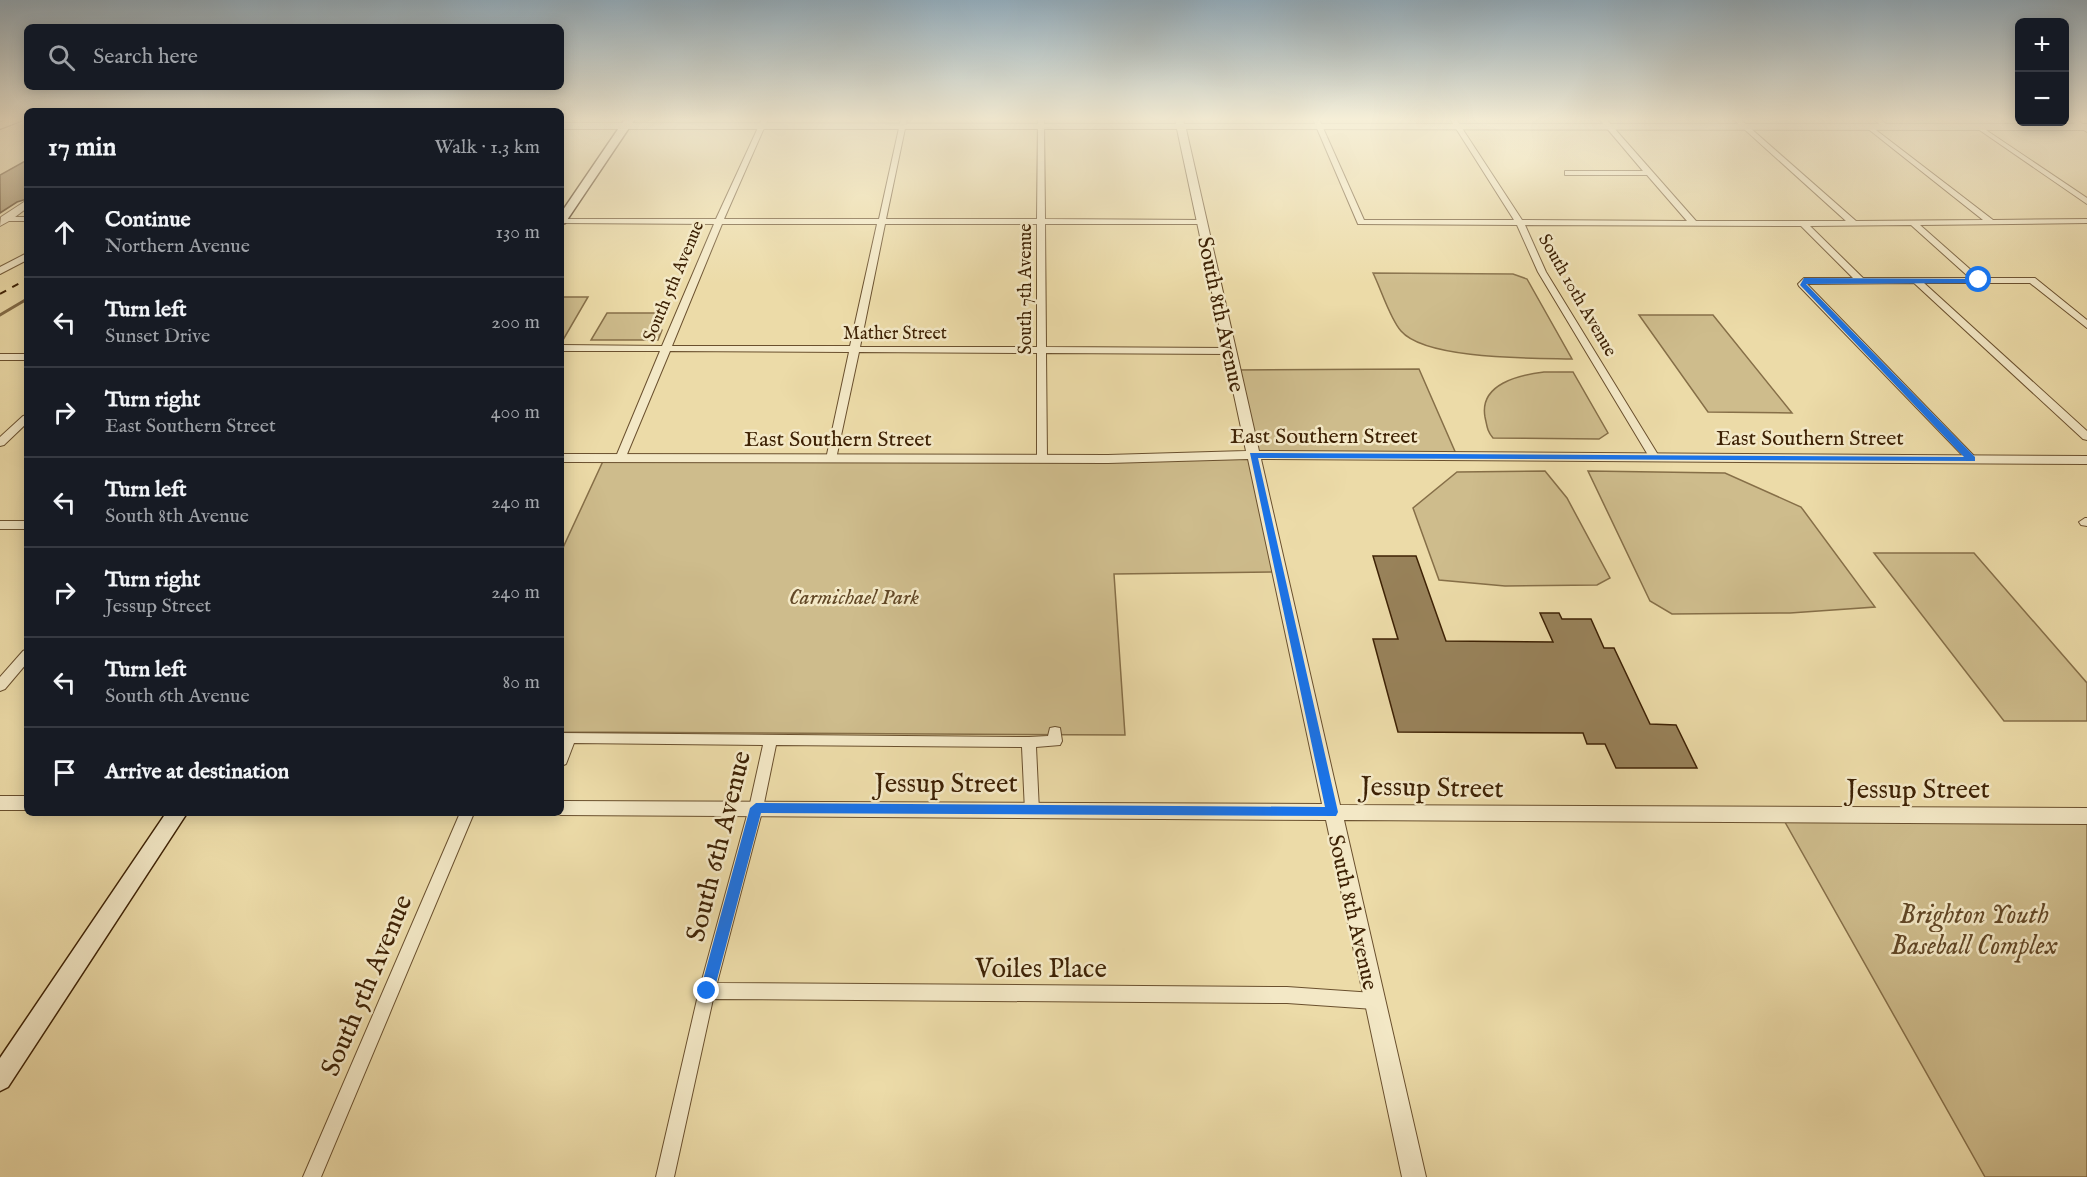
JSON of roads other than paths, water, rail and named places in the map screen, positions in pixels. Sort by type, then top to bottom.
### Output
[{"type":"main road","points":[[564,217],[593,174]]},
{"type":"main road","points":[[0,1079],[175,816]]},
{"type":"street","name":"South 5th Avenue","points":[[620,459],[665,348],[741,174]]},
{"type":"street","points":[[831,459],[893,174]]},
{"type":"street","name":"South 7th Avenue","points":[[1041,174],[1042,459]]},
{"type":"street","name":"South 8th Avenue","points":[[1191,174],[1414,1177]]},
{"type":"street","points":[[1340,174],[1361,222],[1803,224],[2087,221]]},
{"type":"street","name":"South 10th Avenue","points":[[1489,174],[1520,222],[1542,272],[1655,458]]},
{"type":"street","points":[[1650,174],[1693,223]]},
{"type":"street","points":[[1798,174],[1853,223]]},
{"type":"street","points":[[1929,174],[1990,222]]},
{"type":"street","points":[[2048,174],[2087,202]]},
{"type":"street","points":[[2,220],[24,206]]},
{"type":"street","points":[[2,220],[24,219]]},
{"type":"street","points":[[564,221],[1202,222]]},
{"type":"street","points":[[1912,222],[1979,280]]},
{"type":"street","points":[[1803,224],[1861,281]]},
{"type":"street","points":[[0,271],[24,258]]},
{"type":"street","points":[[1972,459],[1802,284],[1804,280],[2032,280],[2087,325]]},
{"type":"street","points":[[1917,281],[2087,437]]},
{"type":"street","name":"Mather Street","points":[[564,348],[1230,351]]},
{"type":"street","points":[[0,357],[24,357]]},
{"type":"street","points":[[0,443],[24,421]]},
{"type":"street","name":"East Southern Street","points":[[564,458],[1042,459],[1253,455],[2087,460]]},
{"type":"street","points":[[0,525],[24,525]]},
{"type":"street","points":[[0,686],[24,658]]},
{"type":"street","points":[[565,738],[765,737],[1029,742],[1055,741],[1055,732]]},
{"type":"street","name":"South 6th Avenue","points":[[665,1177],[707,991],[756,808],[765,737]]},
{"type":"street","points":[[1029,742],[1032,811]]},
{"type":"street","points":[[0,803],[24,803]]},
{"type":"street","name":"Jessup Street","points":[[564,808],[2087,816]]},
{"type":"street","name":"South 5th Avenue","points":[[312,1177],[466,816]]},
{"type":"street","name":"Voiles Place","points":[[707,991],[1287,995],[1374,1001]]},
{"type":"waterway","points":[[0,315],[24,301]]},
{"type":"railway","points":[[0,294],[24,281]]},
{"type":"park label","name":"Carmichael Park","points":[[854,596]]},
{"type":"park label","name":"Brighton Youth Baseball Complex","points":[[1974,930]]}]
